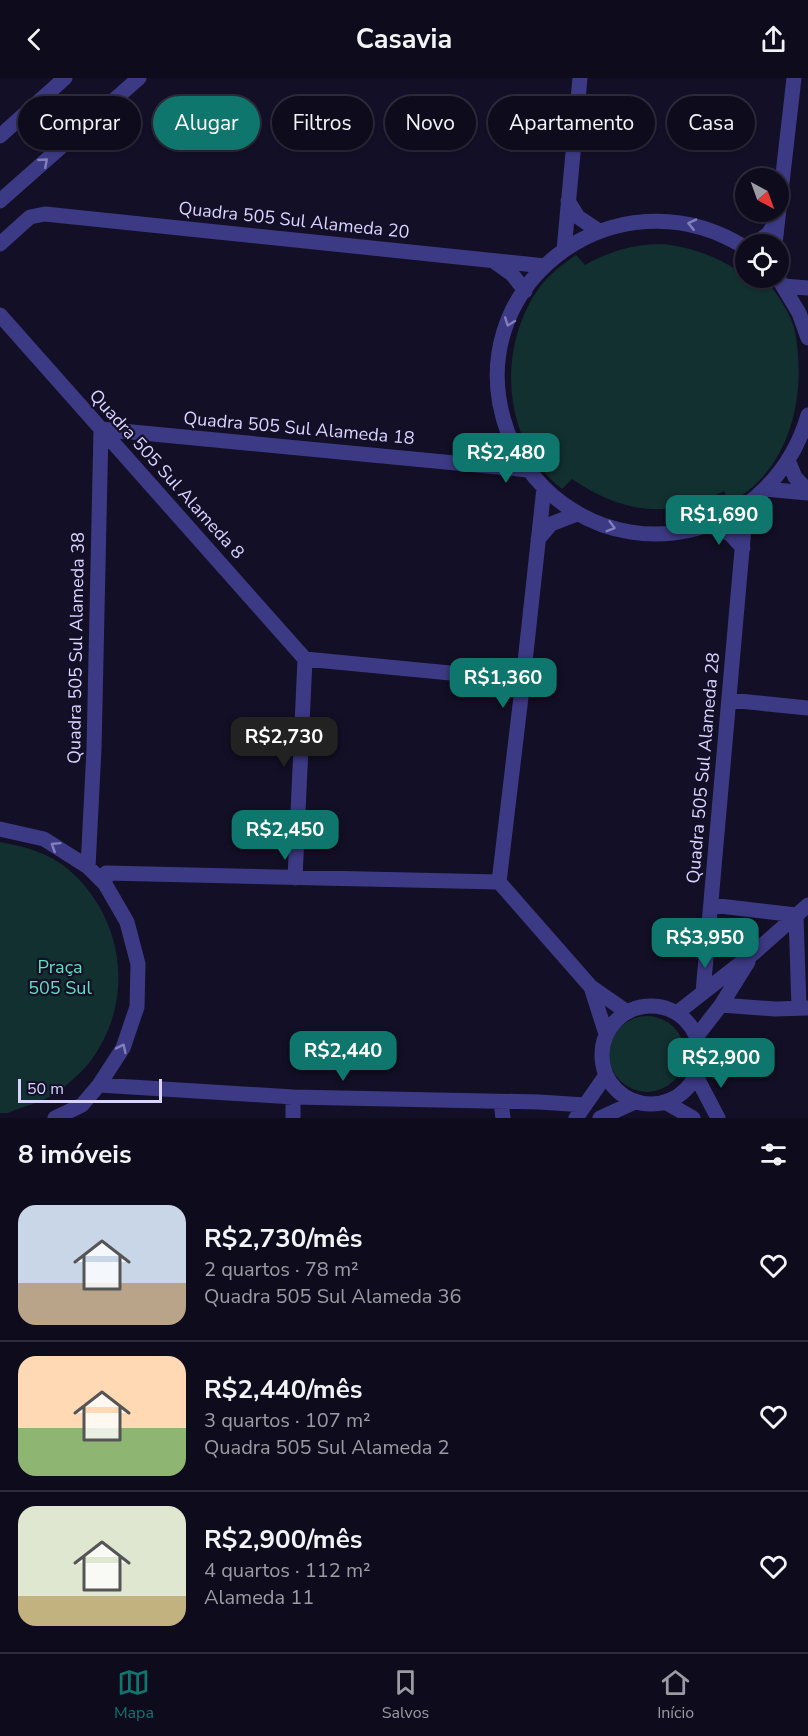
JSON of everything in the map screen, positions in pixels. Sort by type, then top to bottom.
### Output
[{"type":"street","points":[[0,136],[65,78]]},
{"type":"street","points":[[0,201],[139,78]]},
{"type":"street","points":[[564,250],[580,78]]},
{"type":"street","points":[[784,168],[794,78],[808,79]]},
{"type":"street","points":[[568,201],[578,218],[599,231]]},
{"type":"street","name":"Quadra 505 Sul Alameda 20","points":[[0,244],[30,217],[38,214],[545,266]]},
{"type":"street","points":[[735,242],[713,230],[675,221],[645,220],[599,231],[564,250],[545,266],[525,291],[507,326],[499,365],[501,404],[512,442],[528,470],[544,488],[555,499],[577,513],[611,528],[642,534],[675,533],[710,524],[746,505],[765,489],[788,460],[799,440],[808,415]]},
{"type":"street","points":[[492,260],[512,274],[525,291]]},
{"type":"street","points":[[789,284],[808,288]]},
{"type":"street","points":[[786,288],[804,308],[808,338]]},
{"type":"street","name":"Quadra 505 Sul Alameda 8","points":[[0,315],[305,660]]},
{"type":"street","name":"Quadra 505 Sul Alameda 18","points":[[101,429],[528,470]]},
{"type":"street","name":"Quadra 505 Sul Alameda 38","points":[[88,867],[94,749],[101,429]]},
{"type":"street","points":[[486,466],[503,458],[512,442]]},
{"type":"street","points":[[788,460],[795,477],[808,492]]},
{"type":"street","points":[[499,882],[544,488]]},
{"type":"street","points":[[765,489],[808,492]]},
{"type":"street","name":"Quadra 505 Sul Alameda 28","points":[[703,992],[746,505]]},
{"type":"street","points":[[538,539],[551,524],[577,513]]},
{"type":"street","points":[[710,524],[727,531],[743,548]]},
{"type":"street","points":[[295,878],[305,660],[523,680]]},
{"type":"street","points":[[729,700],[808,708]]},
{"type":"street","points":[[0,829],[44,839],[88,867],[105,884],[127,922],[138,964],[136,1007],[123,1048],[82,1111],[55,1118]]},
{"type":"street","points":[[105,884],[106,873],[499,882],[591,987],[627,1012]]},
{"type":"street","points":[[711,905],[802,910]]},
{"type":"street","points":[[677,1012],[755,952],[802,910]]},
{"type":"street","points":[[721,1005],[775,1009],[803,1008],[802,910]]},
{"type":"street","points":[[697,1035],[721,1005],[755,952]]},
{"type":"street","points":[[591,987],[606,1034]]},
{"type":"street","points":[[657,1006],[677,1012],[697,1035],[701,1056],[696,1076],[683,1092],[665,1102],[655,1104],[635,1102],[617,1091],[606,1075],[602,1054],[606,1034],[619,1018],[637,1008],[657,1006]]},
{"type":"street","points":[[99,1085],[293,1097],[501,1102],[580,1112],[606,1075]]},
{"type":"street","points":[[696,1076],[718,1118]]},
{"type":"street","points":[[293,1097],[293,1118]]},
{"type":"street","points":[[501,1102],[503,1118]]},
{"type":"street","points":[[600,1118],[635,1102]]},
{"type":"street","points":[[665,1102],[693,1118]]},
{"type":"green space","points":[[662,244],[682,247],[719,260],[735,269],[735,288],[772,288],[792,320],[798,352],[799,377],[790,427],[781,450],[768,471],[750,489],[729,503],[724,491],[684,506],[646,509],[609,499],[572,479],[562,489],[542,469],[527,446],[517,421],[512,394],[512,366],[516,339],[525,312],[539,288],[556,270],[576,255],[585,265],[622,249]]},
{"type":"green space","name":"Praça 505 Sul","points":[[0,842],[36,851],[68,869],[87,889],[102,911],[112,936],[118,962],[118,988],[114,1014],[104,1039],[89,1063],[55,1094],[8,1113],[0,1113]]},
{"type":"green space","points":[[655,1016],[668,1022],[679,1033],[685,1046],[683,1069],[668,1086],[655,1092],[639,1092],[626,1086],[611,1069],[609,1046],[615,1033],[632,1018]]}]
